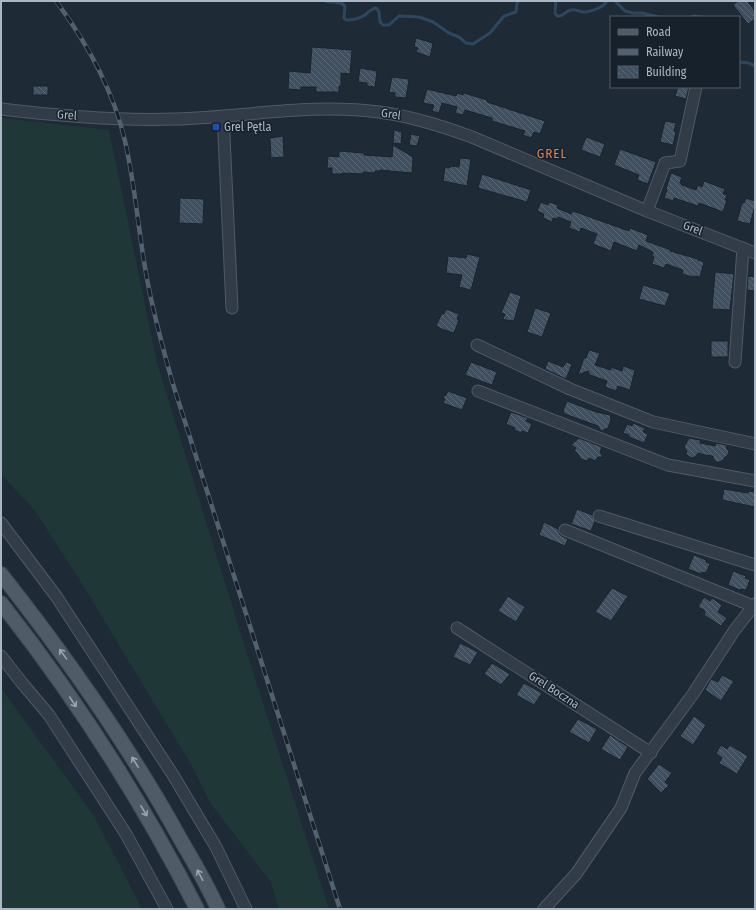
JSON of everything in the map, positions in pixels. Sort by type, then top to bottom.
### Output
[{"type":"main road","points":[[1,574],[52,638],[128,751],[174,828],[218,909]]},
{"type":"main road","points":[[1,603],[62,685],[111,758],[158,836],[197,909]]},
{"type":"street","points":[[647,211],[665,162],[680,161],[696,88]]},
{"type":"street","name":"Grel","points":[[1,109],[118,118],[170,119],[324,110],[378,112],[403,116],[450,129],[472,137],[647,211],[755,252]]},
{"type":"street","points":[[224,117],[232,308]]},
{"type":"street","points":[[735,362],[743,248]]},
{"type":"street","points":[[477,346],[570,389],[653,422],[755,444]]},
{"type":"street","points":[[478,391],[668,465],[755,481]]},
{"type":"street","points":[[599,516],[755,565]]},
{"type":"street","points":[[1,523],[56,596],[173,775],[216,847],[246,909]]},
{"type":"street","points":[[544,909],[576,874],[621,808],[635,773],[693,694],[734,631],[754,605],[565,530]]},
{"type":"street","name":"Grel Boczna","points":[[457,628],[650,753]]},
{"type":"street","points":[[1,656],[49,715],[126,834],[167,909]]},
{"type":"green space","points":[[1,118],[109,130],[157,363],[238,625],[329,909],[279,909],[271,882],[211,804],[192,766],[84,587],[36,512],[1,474]]},
{"type":"green space","points":[[1,688],[94,816],[142,909],[1,909]]},
{"type":"building","points":[[738,1],[747,1],[755,11],[755,19],[748,24],[733,5]]},
{"type":"building","points":[[416,38],[433,43],[430,57],[416,52],[418,48],[414,47]]},
{"type":"building","points":[[312,47],[352,50],[350,74],[341,73],[341,86],[339,86],[339,92],[316,92],[316,87],[301,87],[301,90],[288,89],[289,71],[310,73]]},
{"type":"building","points":[[360,68],[377,71],[375,87],[367,86],[367,83],[358,82]]},
{"type":"building","points":[[392,77],[409,79],[406,98],[395,97],[395,93],[389,92]]},
{"type":"building","points":[[33,86],[48,86],[48,95],[33,95]]},
{"type":"building","points":[[678,88],[689,88],[686,99],[675,96]]},
{"type":"building","points":[[427,89],[456,96],[457,93],[463,95],[464,93],[545,121],[540,134],[534,132],[531,138],[523,135],[525,131],[492,121],[492,118],[465,110],[463,115],[455,113],[457,107],[442,103],[439,113],[432,111],[434,105],[423,103]]},
{"type":"building","points":[[665,121],[676,123],[674,131],[676,132],[673,145],[660,142]]},
{"type":"building","points":[[394,130],[402,132],[401,144],[393,143]]},
{"type":"building","points":[[411,134],[420,136],[417,146],[409,145]]},
{"type":"building","points":[[283,136],[284,157],[271,158],[270,138]]},
{"type":"building","points":[[586,137],[605,144],[600,157],[581,150]]},
{"type":"building","points":[[393,145],[413,157],[412,173],[380,170],[375,171],[375,173],[363,172],[363,174],[332,174],[332,168],[327,168],[328,156],[339,157],[339,151],[392,157]]},
{"type":"building","points":[[620,149],[656,162],[648,184],[637,180],[639,175],[614,165]]},
{"type":"building","points":[[460,158],[471,159],[467,186],[443,181],[445,167],[459,167]]},
{"type":"building","points":[[671,173],[682,177],[680,183],[682,185],[696,190],[698,185],[702,187],[704,181],[725,189],[723,194],[727,195],[725,200],[727,200],[723,212],[699,203],[698,206],[674,198],[673,201],[664,198]]},
{"type":"building","points":[[482,174],[531,190],[527,202],[478,188]]},
{"type":"building","points":[[180,198],[204,199],[203,224],[179,223]]},
{"type":"building","points":[[746,198],[755,201],[750,224],[737,221],[742,203],[744,203]]},
{"type":"building","points":[[541,202],[548,205],[549,202],[558,205],[557,208],[571,214],[573,211],[629,231],[630,228],[648,235],[646,241],[671,250],[670,251],[704,262],[700,277],[682,274],[683,270],[666,264],[664,268],[652,264],[654,257],[652,256],[653,252],[639,245],[637,251],[614,242],[611,251],[593,244],[597,234],[581,228],[580,232],[569,228],[571,222],[558,217],[557,219],[553,218],[552,222],[543,218],[544,214],[537,211]]},
{"type":"building","points":[[467,254],[480,257],[471,290],[459,287],[462,275],[446,273],[448,256],[466,258]]},
{"type":"building","points":[[715,272],[734,274],[730,310],[712,309]]},
{"type":"building","points":[[748,276],[755,277],[755,291],[747,290]]},
{"type":"building","points":[[643,285],[670,293],[665,306],[639,299]]},
{"type":"building","points":[[510,292],[521,296],[514,321],[503,319],[505,314],[501,313]]},
{"type":"building","points":[[535,308],[551,313],[542,337],[527,332]]},
{"type":"building","points":[[446,309],[459,314],[457,319],[459,320],[454,333],[436,326],[442,313],[444,314]]},
{"type":"building","points":[[711,341],[728,341],[728,357],[711,357]]},
{"type":"building","points":[[589,350],[600,353],[595,365],[611,370],[611,367],[622,371],[623,366],[635,370],[630,390],[618,386],[616,391],[605,387],[607,381],[590,375],[588,371],[578,375],[584,358],[586,358]]},
{"type":"building","points":[[548,361],[563,367],[566,362],[572,364],[566,379],[545,369]]},
{"type":"building","points":[[471,362],[497,372],[492,385],[465,375]]},
{"type":"building","points":[[448,391],[467,398],[462,410],[443,403],[445,399],[443,397]]},
{"type":"building","points":[[567,401],[596,412],[610,415],[611,420],[608,428],[601,431],[598,426],[565,414],[563,411]]},
{"type":"building","points":[[511,412],[528,418],[526,421],[532,424],[528,433],[522,431],[521,433],[514,430],[515,428],[506,424]]},
{"type":"building","points":[[633,423],[645,428],[643,432],[648,434],[644,443],[623,433],[627,424],[632,426]]},
{"type":"building","points":[[579,438],[602,447],[600,452],[603,457],[598,457],[595,461],[589,458],[587,461],[581,459],[574,451],[576,448],[571,445]]},
{"type":"building","points":[[689,438],[700,440],[700,443],[715,446],[716,443],[727,445],[726,447],[729,452],[728,455],[724,458],[724,460],[719,462],[716,462],[713,456],[698,453],[693,458],[690,457],[686,454],[687,451],[684,447]]},
{"type":"building","points":[[724,489],[748,493],[748,491],[755,492],[755,507],[722,500]]},
{"type":"building","points":[[577,509],[592,515],[595,521],[591,531],[571,524]]},
{"type":"building","points":[[544,522],[558,529],[560,535],[568,539],[565,546],[539,535]]},
{"type":"building","points":[[694,555],[706,560],[706,562],[710,564],[706,573],[702,572],[701,574],[688,569]]},
{"type":"building","points":[[733,571],[746,576],[745,578],[750,580],[746,590],[740,590],[728,585]]},
{"type":"building","points":[[612,588],[628,596],[611,621],[595,612]]},
{"type":"building","points":[[508,596],[525,607],[516,622],[498,611]]},
{"type":"building","points":[[704,597],[710,601],[712,598],[722,605],[718,612],[727,618],[721,626],[704,615],[704,610],[698,607]]},
{"type":"building","points":[[460,643],[478,652],[470,665],[453,657]]},
{"type":"building","points":[[492,663],[510,674],[501,685],[484,674]]},
{"type":"building","points":[[722,675],[734,681],[721,701],[705,690],[711,679],[718,682]]},
{"type":"building","points":[[524,683],[542,693],[534,705],[516,695]]},
{"type":"building","points":[[694,716],[706,725],[693,745],[680,736]]},
{"type":"building","points":[[578,719],[597,729],[589,743],[569,732]]},
{"type":"building","points":[[610,735],[628,747],[620,760],[601,749]]},
{"type":"building","points":[[721,745],[727,749],[730,745],[748,756],[737,774],[719,763],[722,758],[716,753]]},
{"type":"building","points":[[659,764],[672,773],[665,782],[669,785],[661,793],[647,779]]},
{"type":"waterway","points":[[326,1],[342,3],[345,7],[344,18],[346,20],[360,17],[376,8],[379,12],[380,22],[383,25],[389,25],[399,16],[419,17],[433,22],[449,33],[459,37],[466,43],[473,44],[490,33],[504,16],[516,12],[517,3],[519,1]]},
{"type":"waterway","points":[[556,1],[555,13],[557,16],[563,15],[571,10],[584,12],[594,10],[607,1]]},
{"type":"waterway","points":[[615,1],[625,11],[654,16]]},
{"type":"waterway","points":[[740,62],[749,63],[755,66]]},
{"type":"railway","points":[[56,1],[78,33],[98,67],[114,103],[120,122],[131,174],[148,286],[172,381],[340,909]]},
{"type":"place","name":"Grel Pętla","points":[[216,127]]},
{"type":"district","name":"GREL","points":[[552,153]]}]
